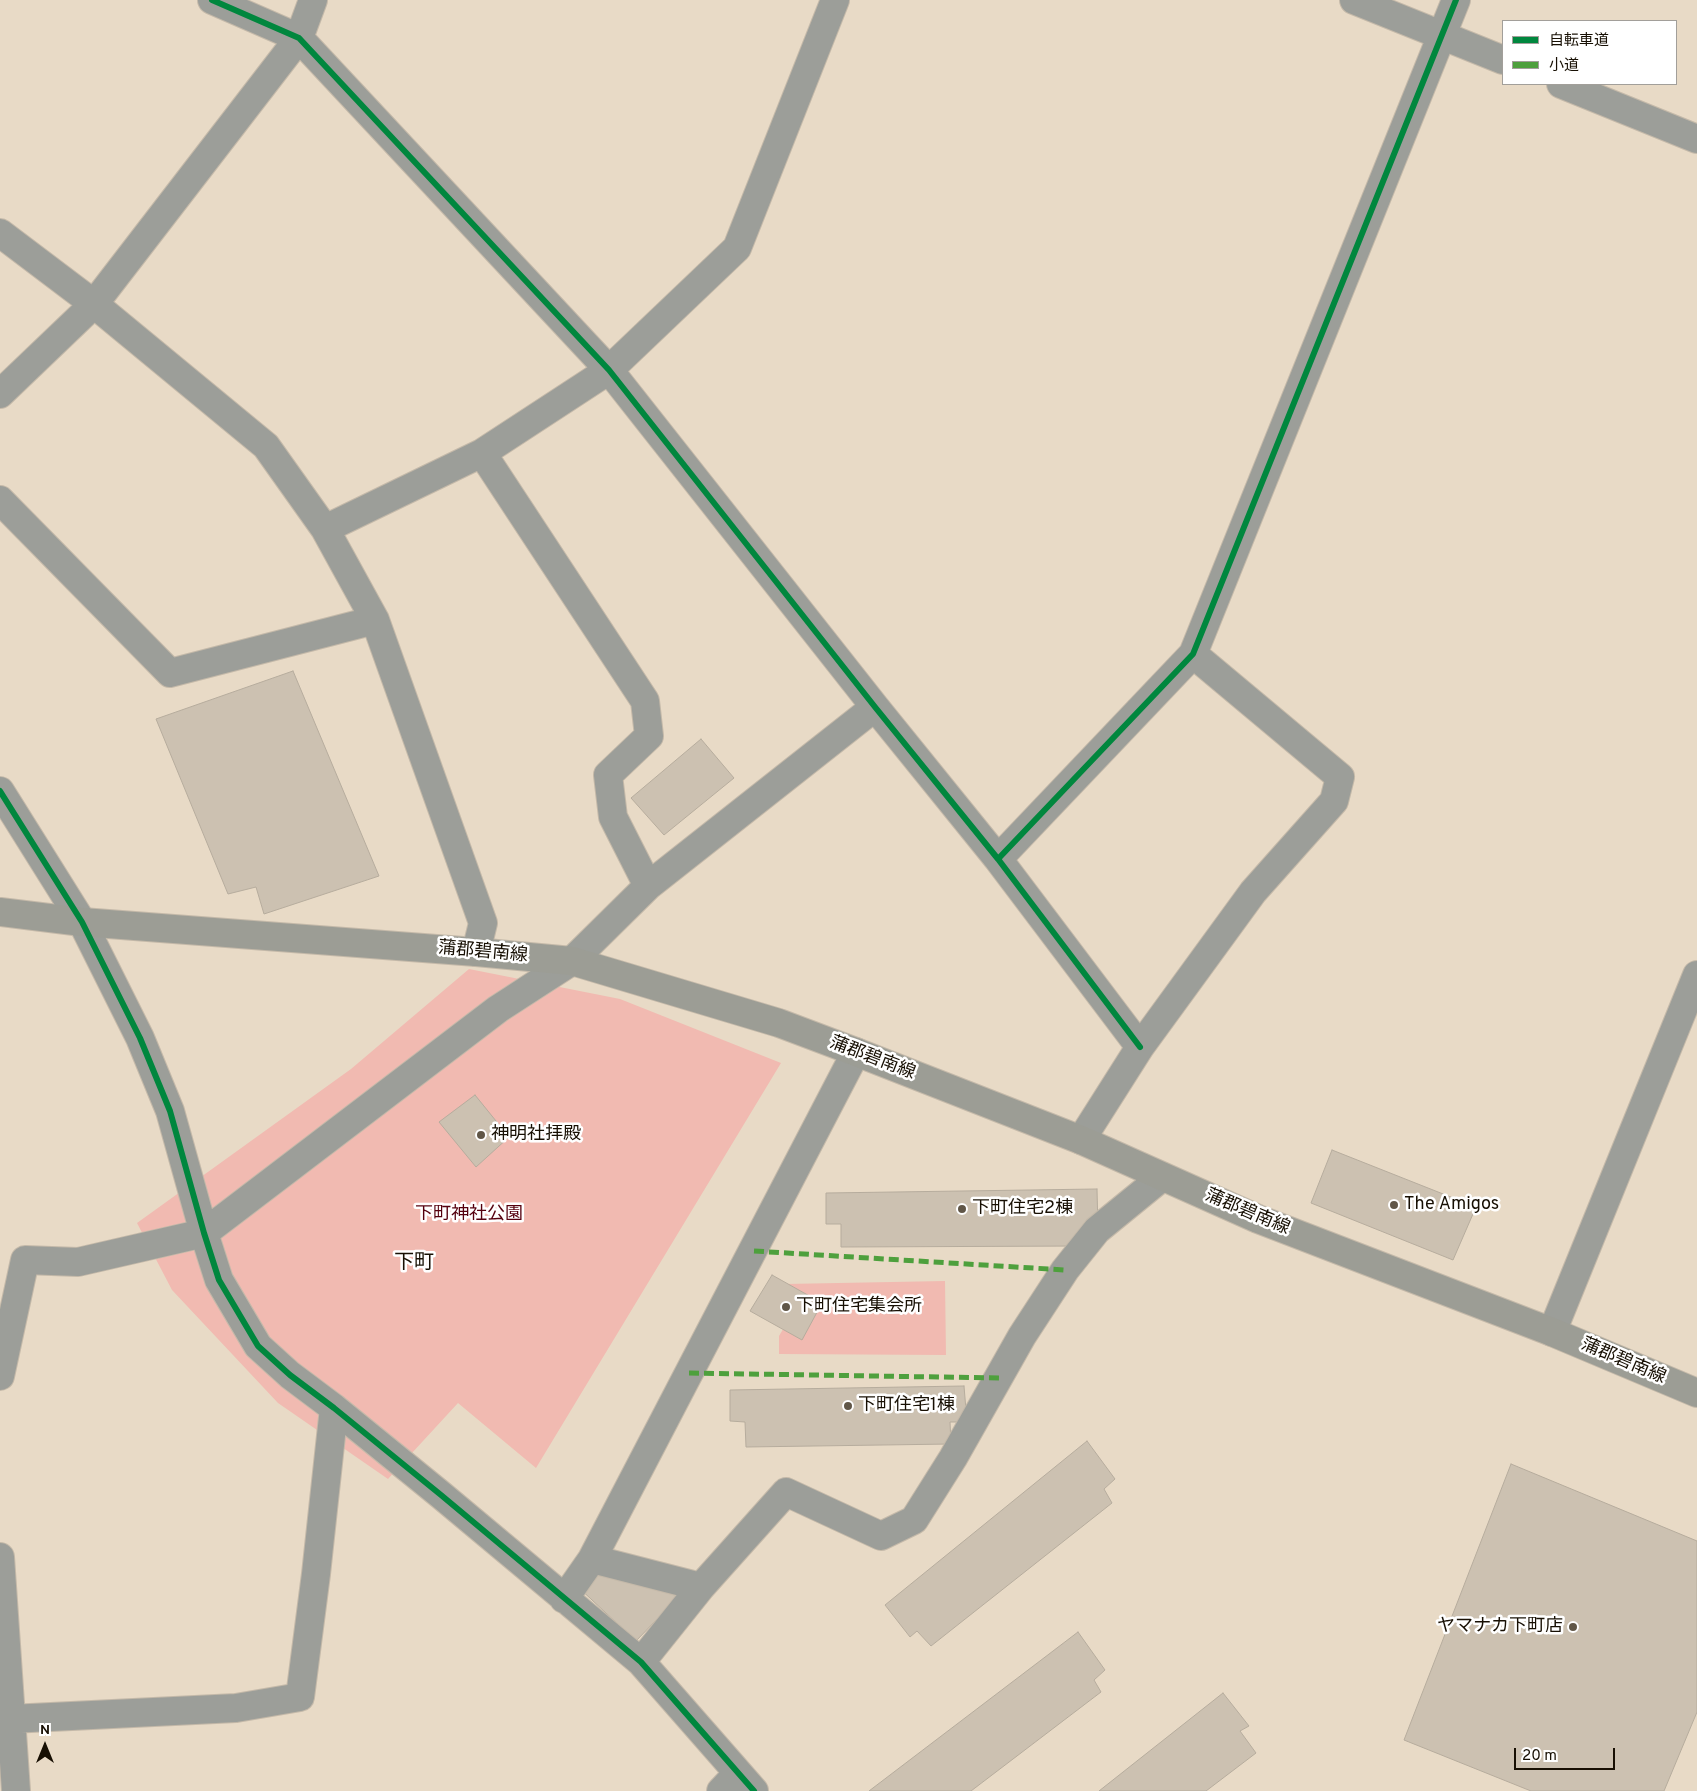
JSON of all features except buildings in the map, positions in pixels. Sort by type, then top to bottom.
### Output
[{"type":"main road","name":"蒲郡碧南線","points":[[0,912],[82,922],[572,961],[779,1023],[856,1052],[1081,1140],[1267,1222],[1552,1332],[1697,1393]]},
{"type":"street","points":[[212,0],[299,38],[610,370],[998,859],[1140,1047]]},
{"type":"street","points":[[0,394],[94,304],[299,38],[313,0]]},
{"type":"street","points":[[325,530],[482,453],[610,370],[737,248],[835,0]]},
{"type":"street","points":[[1354,0],[1502,60]]},
{"type":"street","points":[[998,859],[1193,654],[1456,0]]},
{"type":"street","points":[[1563,85],[1697,139]]},
{"type":"street","points":[[0,233],[94,304],[266,446],[325,530],[375,620],[483,923],[476,952]]},
{"type":"street","points":[[482,453],[646,702],[649,736],[608,776],[613,818],[648,886]]},
{"type":"street","points":[[0,500],[170,674],[375,620]]},
{"type":"street","points":[[1081,1140],[1140,1047],[1253,892],[1334,801],[1340,777],[1193,654]]},
{"type":"street","points":[[0,1376],[25,1260],[78,1262],[204,1233],[498,1009],[572,961],[648,886],[876,707]]},
{"type":"street","points":[[0,791],[82,922],[140,1038],[170,1110],[219,1280],[258,1346],[290,1375],[334,1408],[641,1662],[738,1785]]},
{"type":"street","points":[[1552,1332],[1697,975]]},
{"type":"street","points":[[564,1599],[592,1559],[856,1052]]},
{"type":"street","points":[[641,1662],[701,1587],[786,1492],[881,1536],[914,1520],[953,1458],[1022,1336],[1065,1270],[1097,1230],[1162,1177]]},
{"type":"street","points":[[10,1718],[236,1708],[300,1697],[316,1574],[334,1408]]},
{"type":"street","points":[[0,1557],[16,1791]]},
{"type":"street","points":[[592,1559],[701,1587]]},
{"type":"green space","name":"下町神社公園","points":[[469,969],[620,999],[781,1063],[536,1468],[458,1403],[388,1479],[278,1403],[172,1290],[137,1223],[351,1069]]},
{"type":"green space","points":[[945,1281],[946,1355],[779,1354],[779,1336],[801,1299],[785,1284]]},
{"type":"marked path","points":[[754,1251],[1065,1270]]},
{"type":"marked path","points":[[689,1373],[999,1378]]},
{"type":"cycle path","points":[[212,0],[299,38],[609,370],[875,707],[998,859],[1140,1047]]},
{"type":"cycle path","points":[[998,859],[1193,654],[1456,0]]},
{"type":"cycle path","points":[[0,791],[82,922],[140,1038],[170,1111],[219,1280],[258,1346],[290,1375],[334,1408],[441,1495],[641,1662],[754,1791]]},
{"type":"place","name":"神明社拝殿","points":[[481,1135]]},
{"type":"place","name":"The Amigos","points":[[1394,1205]]},
{"type":"place","name":"下町住宅2棟","points":[[962,1209]]},
{"type":"place","name":"下町住宅集会所","points":[[786,1307]]},
{"type":"place","name":"下町住宅1棟","points":[[848,1406]]},
{"type":"place","name":"ヤマナカ下町店","points":[[1573,1627]]},
{"type":"district","name":"下町","points":[[414,1264]]}]
